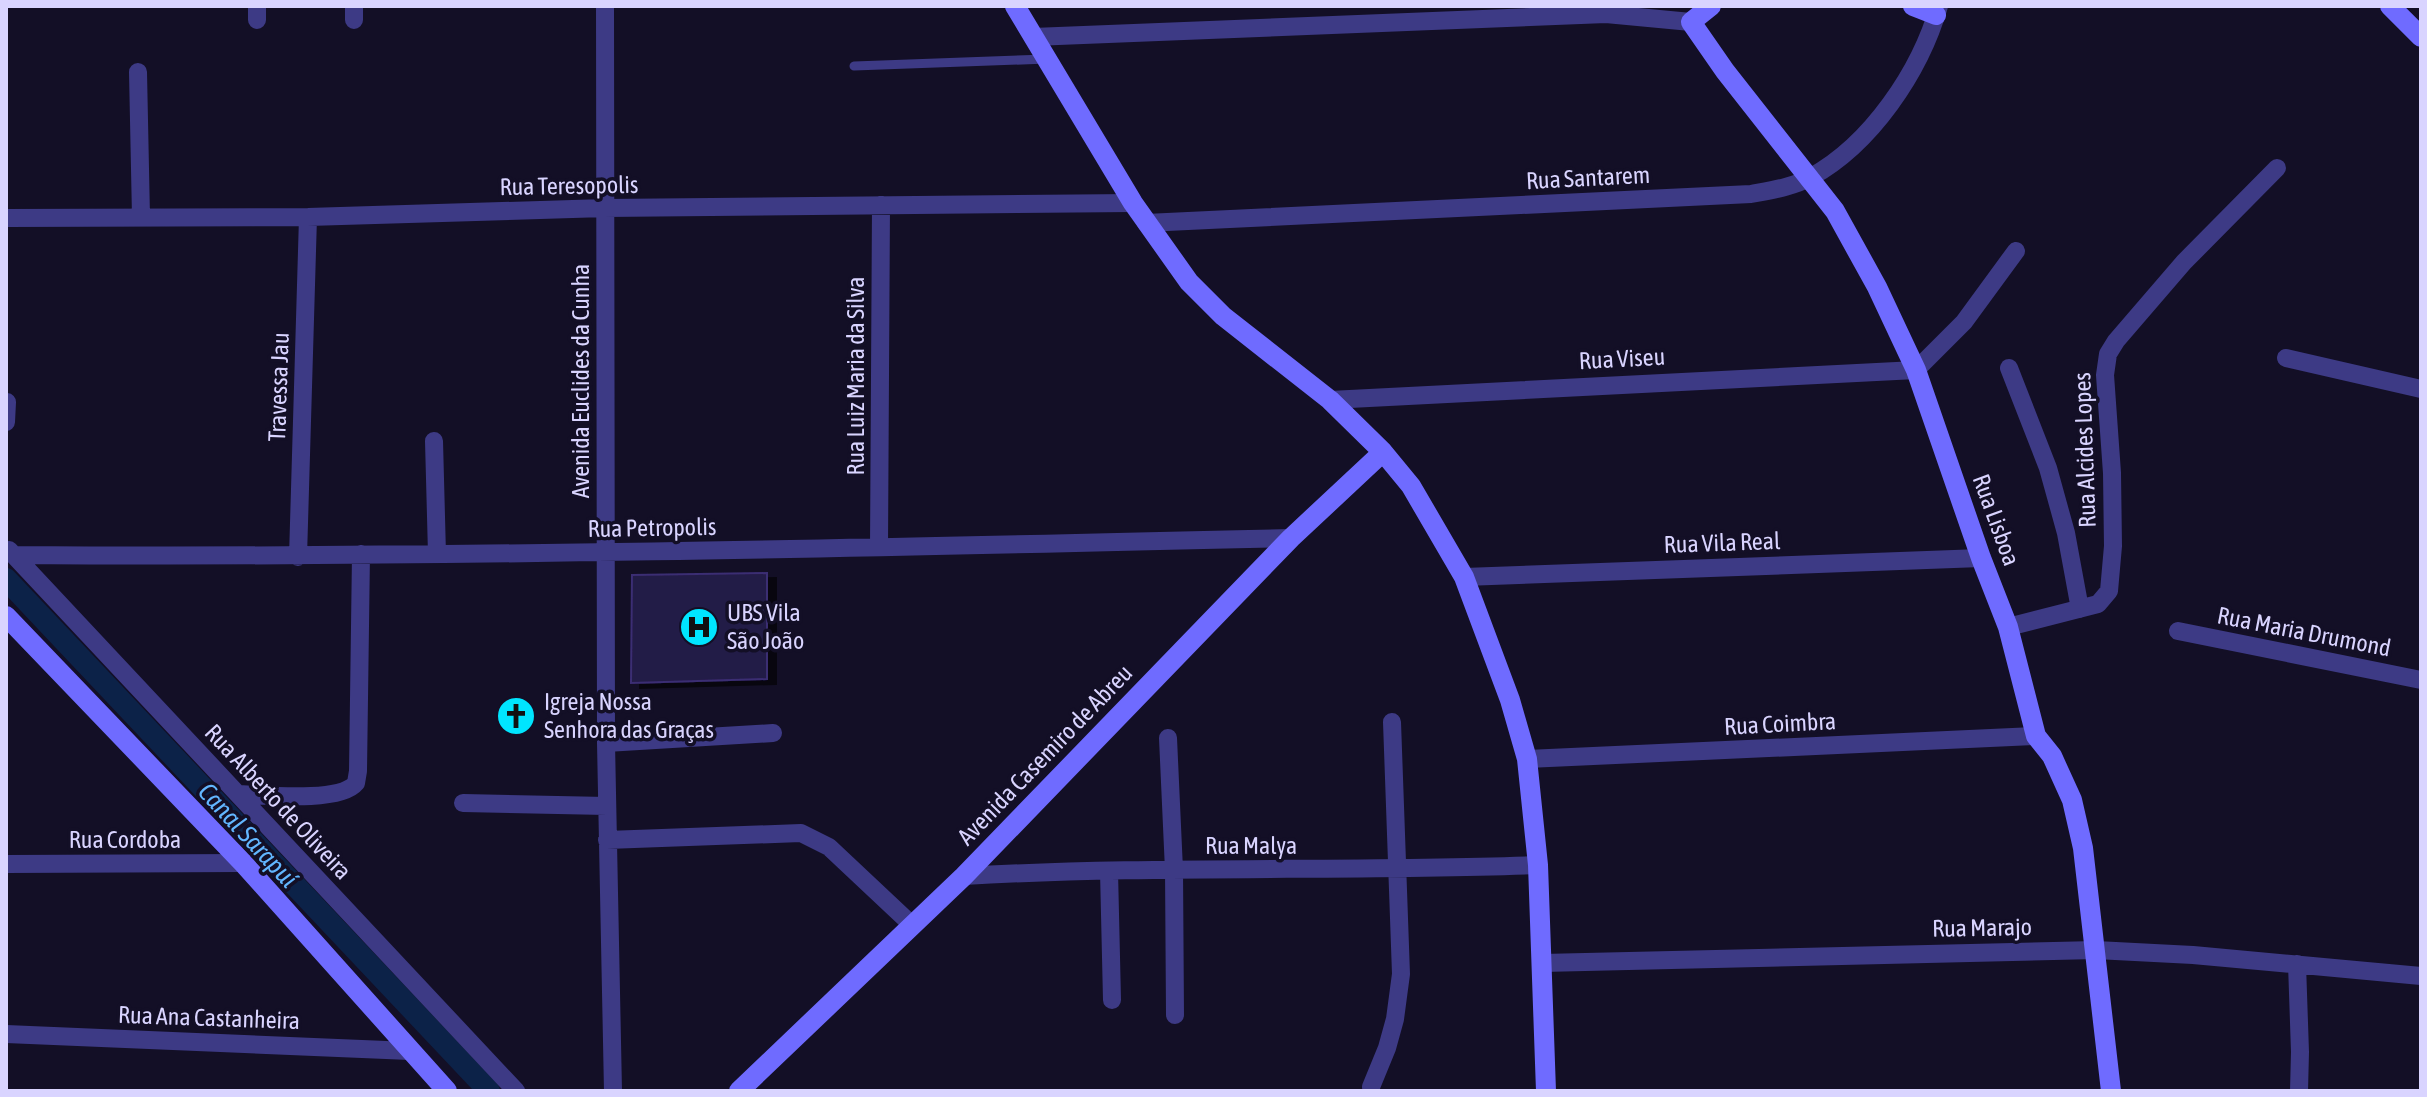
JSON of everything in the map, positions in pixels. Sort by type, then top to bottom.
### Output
[{"type":"main road","points":[[1015,6],[1133,203],[1189,282],[1223,316],[1330,400],[1383,452],[1411,486],[1464,577],[1510,700],[1527,759],[1538,865],[1546,1091]]},
{"type":"main road","points":[[1691,22],[1711,6]]},
{"type":"main road","points":[[1913,6],[1937,11]]},
{"type":"main road","points":[[2390,6],[2421,37]]},
{"type":"main road","name":"Rua Lisboa","points":[[1691,22],[1725,71],[1835,211],[1855,244],[1916,370],[2008,627],[2036,736],[2052,756],[2072,800],[2083,848],[2111,1091]]},
{"type":"main road","name":"Avenida Casemiro de Abreu","points":[[739,1091],[964,876],[1291,538],[1383,452]]},
{"type":"main road","points":[[6,616],[243,863],[447,1091]]},
{"type":"street","name":"Avenida Euclides da Cunha","points":[[605,6],[606,743],[613,1091]]},
{"type":"street","name":"Rua Santarem","points":[[1146,223],[1751,194],[1782,188],[1809,178],[1847,153],[1873,127],[1912,70],[1937,11]]},
{"type":"street","points":[[1033,37],[1606,14],[1691,22]]},
{"type":"street","points":[[138,72],[141,217]]},
{"type":"street","name":"Rua Alcides Lopes","points":[[2008,627],[2098,604],[2109,591],[2113,546],[2112,473],[2105,375],[2108,354],[2184,262],[2277,168]]},
{"type":"street","name":"Rua Teresopolis","points":[[6,218],[308,217],[605,208],[1133,203]]},
{"type":"street","name":"Rua Luiz Maria da Silva","points":[[879,547],[881,205]]},
{"type":"street","name":"Travessa Jau","points":[[298,557],[308,217]]},
{"type":"street","points":[[1916,370],[1964,322],[2016,251]]},
{"type":"street","points":[[2286,358],[2421,389]]},
{"type":"street","points":[[2009,368],[2048,468],[2066,533],[2080,609]]},
{"type":"street","name":"Rua Viseu","points":[[1330,400],[1916,370]]},
{"type":"street","points":[[6,422],[7,402]]},
{"type":"street","points":[[434,441],[437,554]]},
{"type":"street","name":"Rua Petropolis","points":[[10,551],[298,557],[606,554],[1291,538]]},
{"type":"street","name":"Rua Alberto de Oliveira","points":[[10,551],[516,1091]]},
{"type":"street","points":[[238,794],[295,796],[344,793],[356,783],[361,554]]},
{"type":"street","name":"Rua Vila Real","points":[[1464,577],[1981,558]]},
{"type":"street","name":"Rua Maria Drumond","points":[[2178,631],[2421,680]]},
{"type":"street","points":[[1371,1087],[1395,1019],[1401,974],[1392,722]]},
{"type":"street","points":[[606,743],[773,733]]},
{"type":"street","name":"Rua Coimbra","points":[[1527,759],[2036,736]]},
{"type":"street","points":[[1168,738],[1174,870],[1175,1015]]},
{"type":"street","points":[[463,803],[607,806]]},
{"type":"street","points":[[607,840],[801,833],[829,847],[912,925]]},
{"type":"street","name":"Rua Cordoba","points":[[6,864],[243,863]]},
{"type":"street","name":"Rua Malya","points":[[964,876],[1066,870],[1397,870],[1538,865]]},
{"type":"street","points":[[1109,871],[1112,1000]]},
{"type":"street","name":"Rua Marajo","points":[[1542,963],[2096,950],[2421,976]]},
{"type":"street","points":[[2297,964],[2299,1091]]},
{"type":"street","name":"Rua Ana Castanheira","points":[[6,1034],[410,1051]]},
{"type":"lane","points":[[854,66],[1047,59]]},
{"type":"building","name":"UBS Vila São João","points":[[767,573],[767,679],[631,683],[632,575]]},
{"type":"waterway","name":"Canal Sarapuí","points":[[6,579],[489,1091]]},
{"type":"place","name":"UBS Vila São João","points":[[699,627]]},
{"type":"place","name":"Igreja Nossa Senhora das Graças","points":[[516,716]]}]
